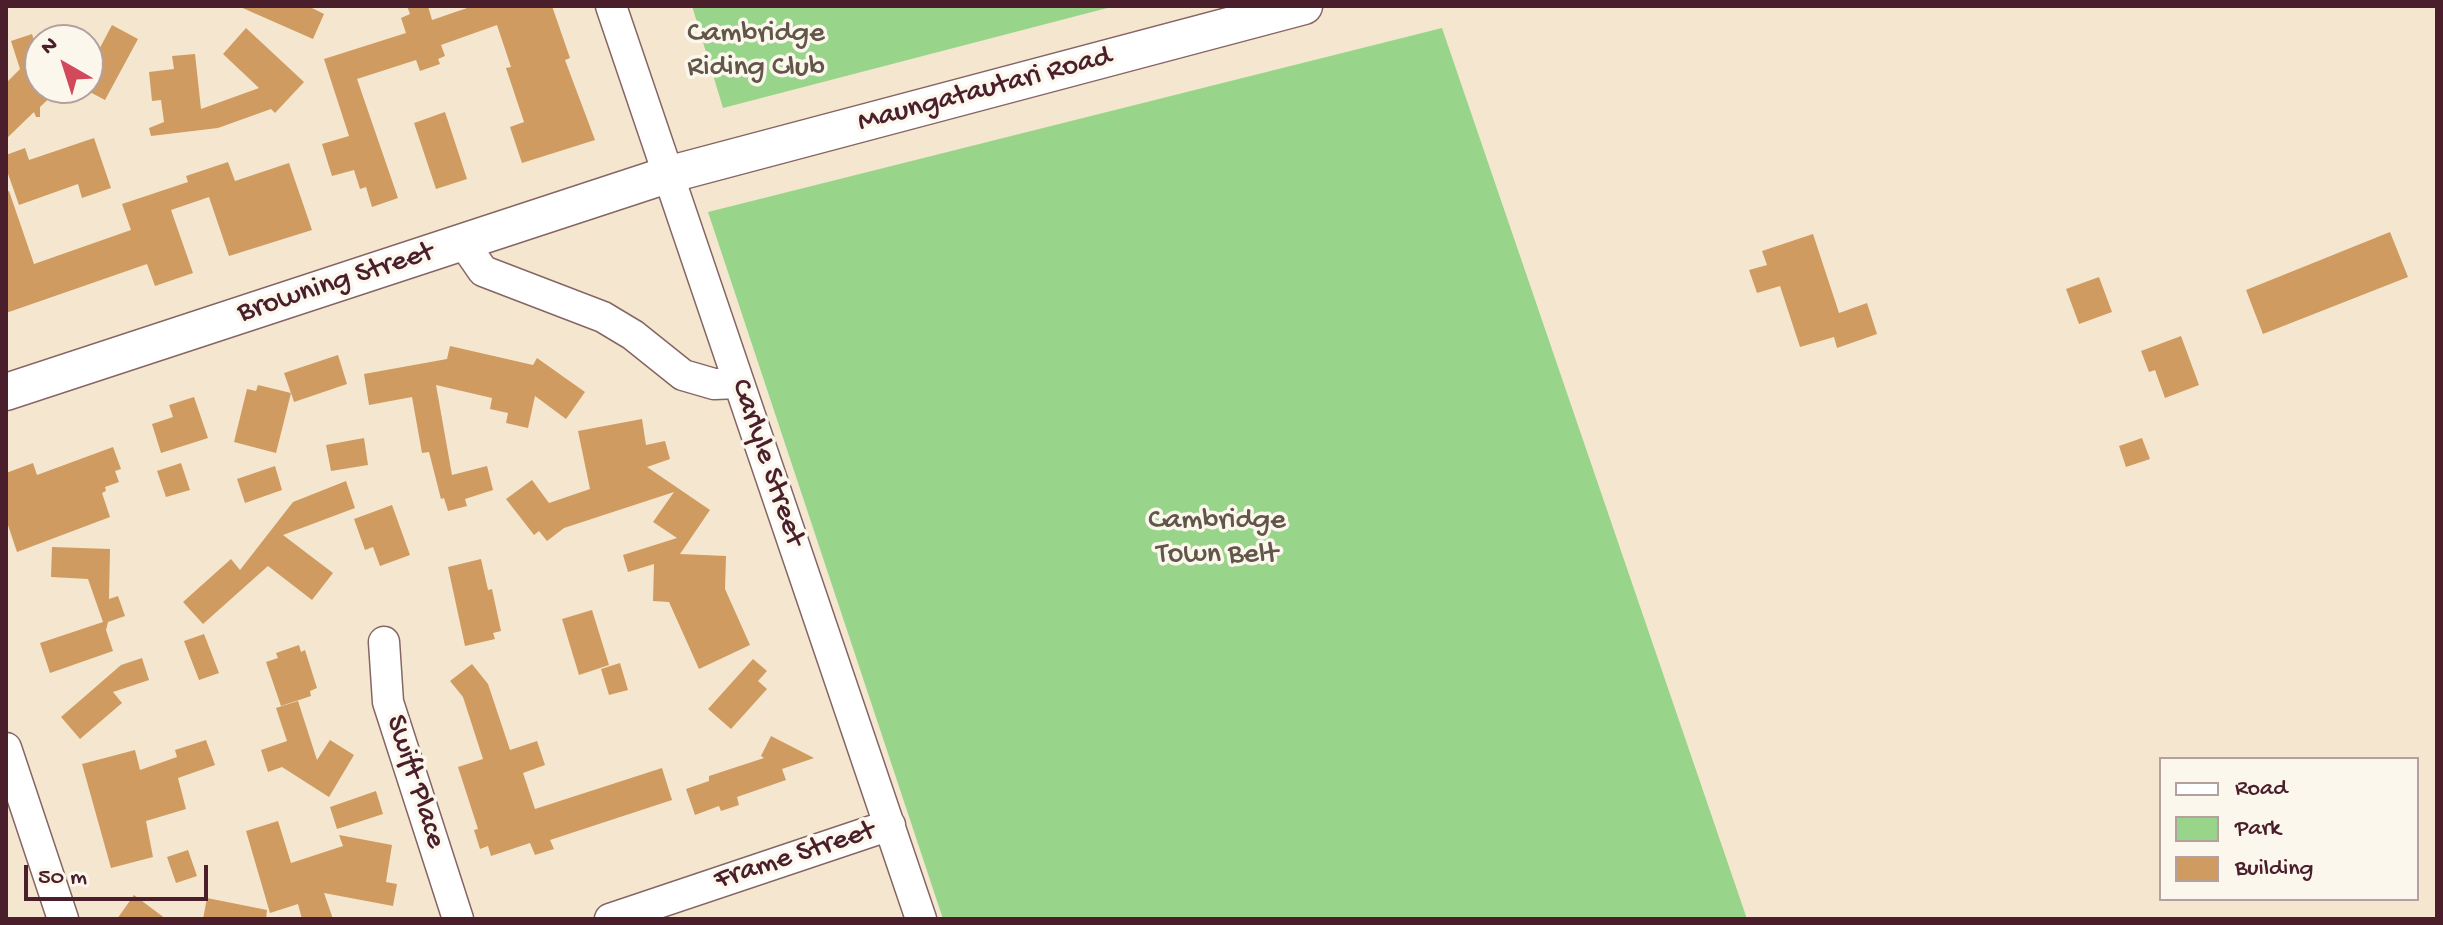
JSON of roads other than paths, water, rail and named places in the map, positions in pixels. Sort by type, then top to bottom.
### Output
[{"type":"street","name":"Carlyle Street","points":[[611,6],[921,919]]},
{"type":"street","name":"Maungatautari Road","points":[[667,175],[1304,6]]},
{"type":"street","name":"Browning Street","points":[[6,392],[667,175]]},
{"type":"street","points":[[463,242],[483,271],[603,317],[633,335],[683,375],[714,384],[739,383]]},
{"type":"street","name":"Swift Place","points":[[384,642],[388,702],[458,919]]},
{"type":"street","points":[[6,748],[63,919]]},
{"type":"street","name":"Frame Street","points":[[610,919],[890,825]]},
{"type":"park label","name":"Cambridge Riding Club","points":[[756,52]]},
{"type":"park label","name":"Cambridge Town Belt","points":[[1217,539]]}]
